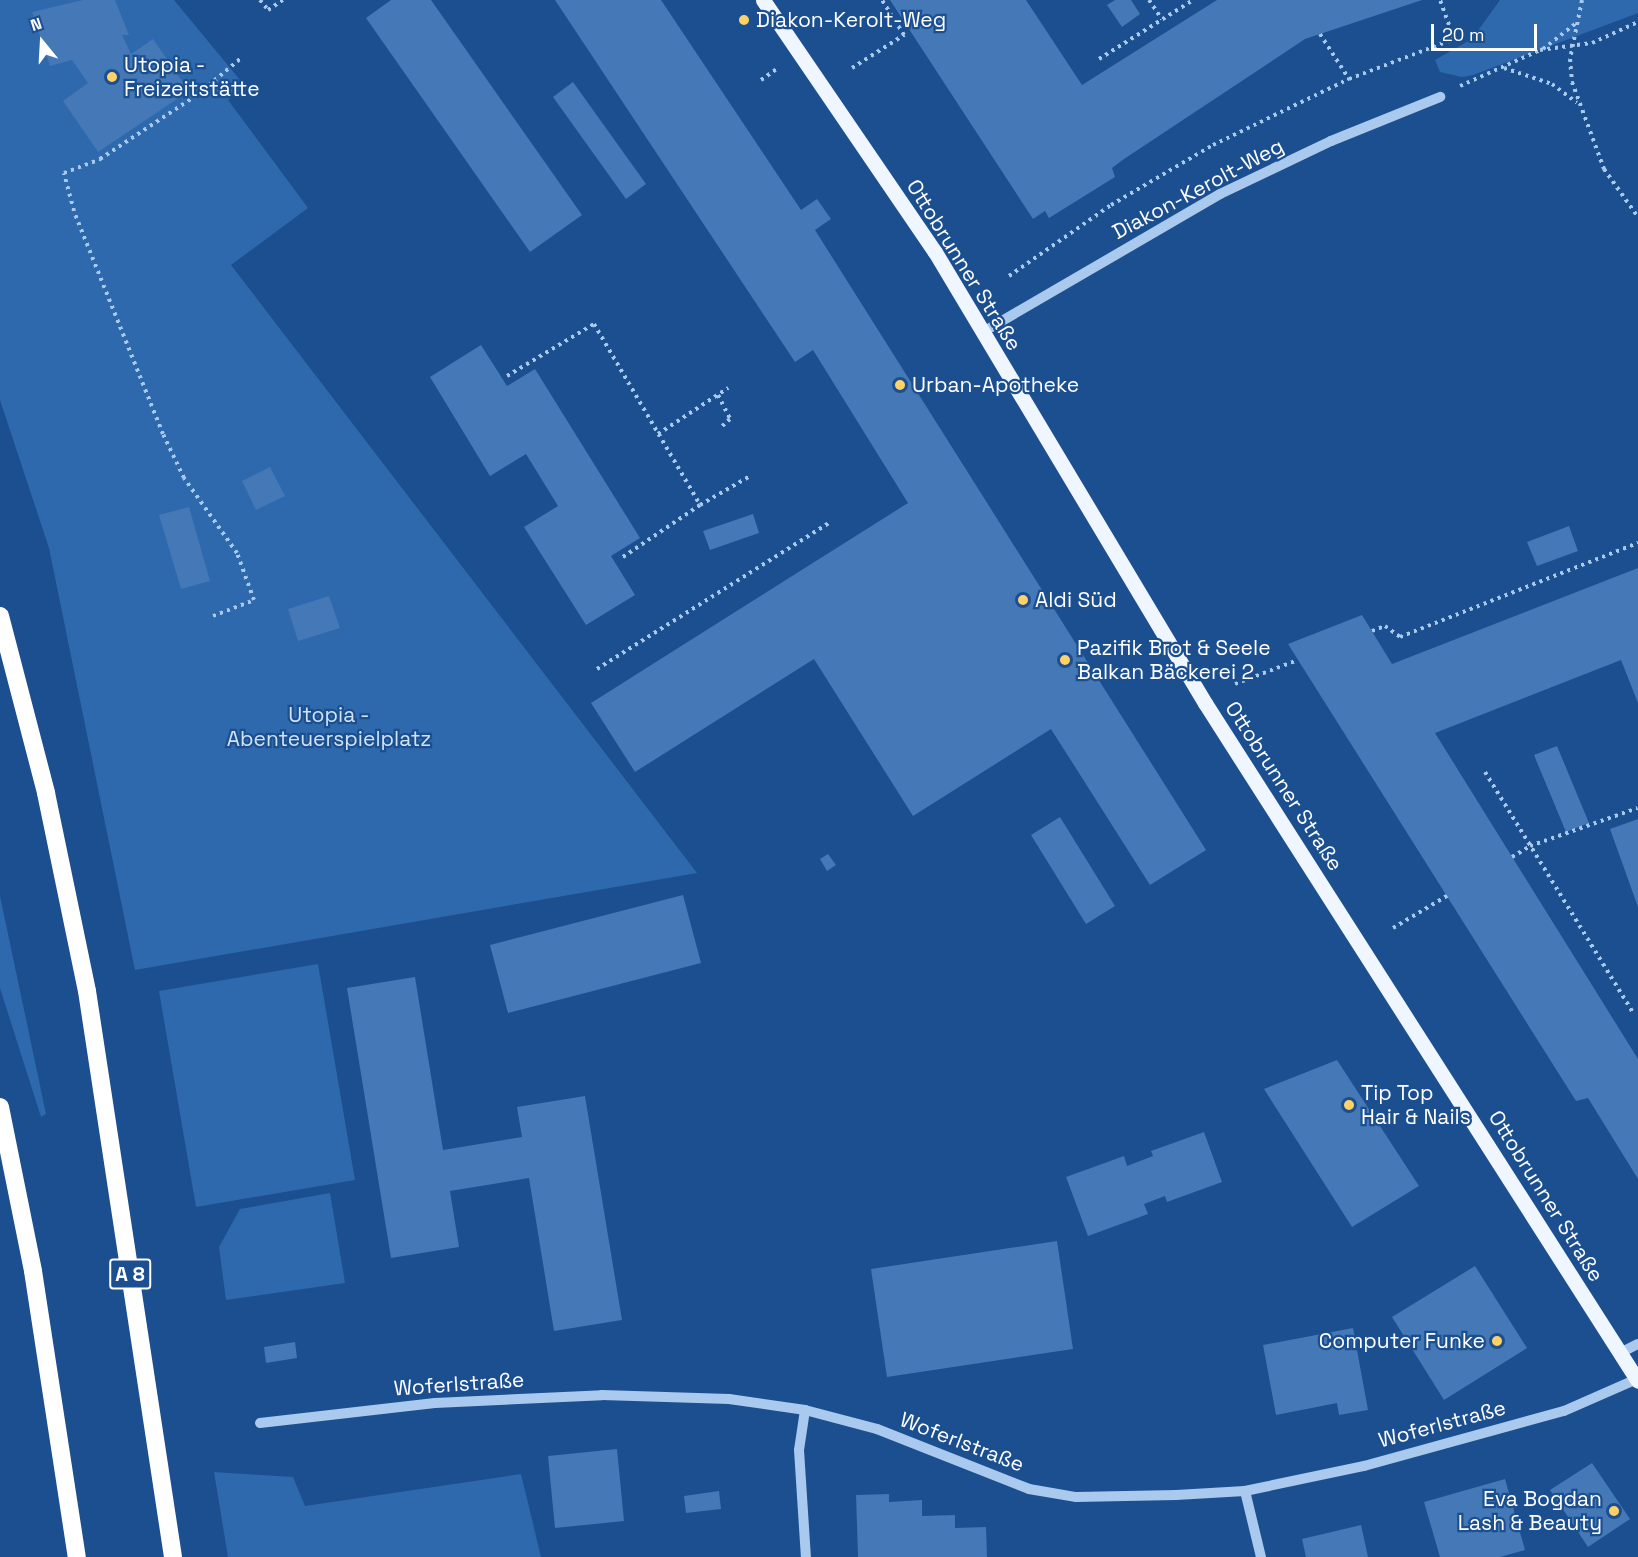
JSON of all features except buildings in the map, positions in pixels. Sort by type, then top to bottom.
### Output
[{"type":"highway","name":"A 8","points":[[0,616],[46,793],[87,991],[172,1557]]},
{"type":"highway","points":[[0,1107],[33,1271],[77,1557]]},
{"type":"main road","name":"Ottobrunner Straße","points":[[763,0],[935,252],[1205,703],[1637,1380]]},
{"type":"street","name":"Diakon-Kerolt-Weg","points":[[983,332],[1221,194],[1331,141],[1440,97]]},
{"type":"street","points":[[1620,1353],[1638,1344]]},
{"type":"street","name":"Woferlstraße","points":[[260,1423],[435,1403],[602,1395],[729,1399],[805,1410],[877,1429],[1029,1489],[1076,1497],[1245,1491],[1364,1466],[1564,1411],[1637,1380]]},
{"type":"street","points":[[805,1410],[799,1450],[806,1557]]},
{"type":"street","points":[[1245,1491],[1261,1557]]},
{"type":"path","points":[[260,0],[268,10],[283,0]]},
{"type":"path","points":[[852,68],[904,35],[882,0]]},
{"type":"path","points":[[1149,0],[1162,19]]},
{"type":"path","points":[[1099,59],[1193,0]]},
{"type":"path","points":[[1009,276],[1148,181],[1213,145],[1349,79],[1454,39],[1440,0]]},
{"type":"path","points":[[1582,0],[1572,47],[1572,82],[1604,169],[1638,217]]},
{"type":"path","points":[[1440,97],[1540,50],[1563,37],[1576,22]]},
{"type":"path","points":[[1540,50],[1572,47],[1638,22]]},
{"type":"path","points":[[1320,34],[1349,79]]},
{"type":"path","points":[[213,616],[254,600],[237,553],[184,478],[163,434],[83,234],[64,173],[100,159],[197,95],[240,59]]},
{"type":"path","points":[[761,80],[783,64]]},
{"type":"path","points":[[1501,68],[1517,70],[1552,84],[1578,103]]},
{"type":"path","points":[[507,376],[594,324],[700,505]]},
{"type":"path","points":[[658,434],[728,388]]},
{"type":"path","points":[[718,395],[730,419],[720,428]]},
{"type":"path","points":[[620,559],[700,505],[750,476]]},
{"type":"path","points":[[597,669],[829,522]]},
{"type":"path","points":[[1372,631],[1385,626],[1400,637],[1638,543]]},
{"type":"path","points":[[1235,684],[1298,660]]},
{"type":"path","points":[[1485,772],[1632,1011]]},
{"type":"path","points":[[1512,857],[1530,846],[1638,808]]},
{"type":"path","points":[[1393,928],[1447,896]]},
{"type":"green space","name":"Utopia - Abenteuerspielplatz","points":[[0,0],[174,0],[245,86],[228,100],[308,208],[231,265],[697,873],[135,970],[49,548],[0,400]]},
{"type":"green space","points":[[1500,0],[1638,0],[1638,13],[1473,75],[1462,77],[1440,72],[1435,60],[1472,39]]},
{"type":"green space","points":[[0,896],[46,1114],[41,1117],[0,988]]},
{"type":"green space","points":[[318,964],[355,1180],[196,1207],[159,991]]},
{"type":"green space","points":[[330,1193],[345,1283],[226,1300],[219,1247],[240,1209]]},
{"type":"green space","points":[[214,1472],[293,1477],[305,1506],[521,1474],[541,1557],[228,1557]]},
{"type":"place","name":"Diakon-Kerolt-Weg","points":[[744,20]]},
{"type":"place","name":"Utopia - Freizeitstätte","points":[[112,77]]},
{"type":"place","name":"Urban-Apotheke","points":[[900,385]]},
{"type":"place","name":"Aldi Süd","points":[[1023,600]]},
{"type":"place","name":"Pazifik Brot & Seele Balkan Bäckerei 2","points":[[1065,660]]},
{"type":"place","name":"Tip Top Hair & Nails","points":[[1349,1105]]},
{"type":"place","name":"Computer Funke","points":[[1497,1341]]},
{"type":"place","name":"Eva Bogdan Lash & Beauty","points":[[1614,1511]]}]
